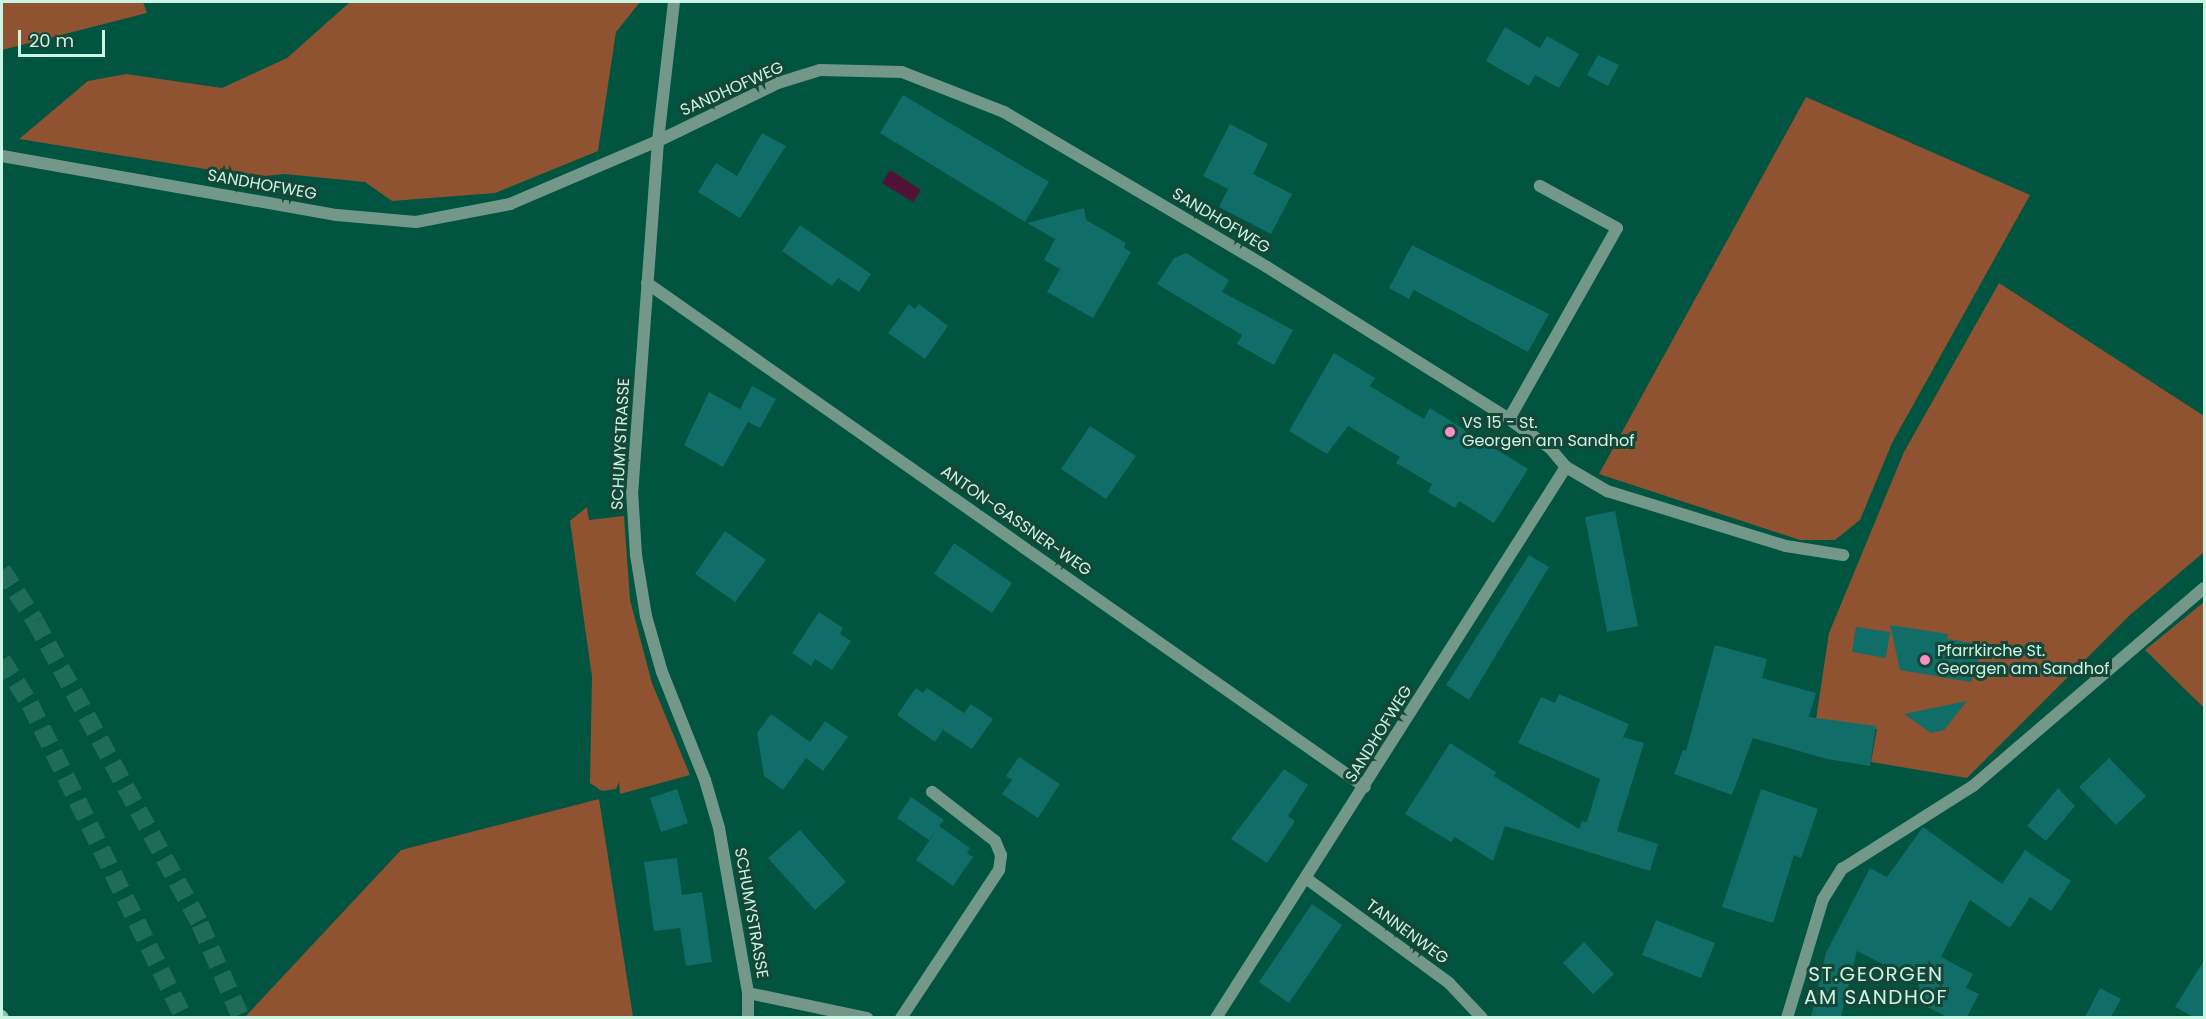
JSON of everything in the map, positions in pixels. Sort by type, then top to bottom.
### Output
[{"type":"street","name":"SCHUMYSTRASSE","points":[[674,2],[658,141],[632,491],[636,555],[646,616],[662,672],[705,780],[718,828],[748,993],[748,1017]]},
{"type":"street","name":"SANDHOFWEG","points":[[2,156],[337,215],[416,222],[510,204],[658,141],[778,83],[820,70],[902,72],[1004,112],[1268,267],[1509,419],[1550,448],[1566,467],[1607,491],[1786,546],[1843,555]]},
{"type":"street","points":[[1509,419],[1617,228],[1540,186]]},
{"type":"street","name":"ANTON-GASSNER-WEG","points":[[647,283],[1365,787]]},
{"type":"street","name":"SANDHOFWEG","points":[[1216,1017],[1307,879],[1566,467]]},
{"type":"street","points":[[1787,1017],[1823,899],[1842,869],[1973,786],[2205,588]]},
{"type":"street","points":[[901,1017],[999,870],[1001,855],[995,842],[932,792]]},
{"type":"street","name":"TANNENWEG","points":[[1307,879],[1449,983],[1482,1017]]},
{"type":"street","points":[[748,993],[867,1017]]},
{"type":"shaded area","points":[[2,2],[143,2],[147,13],[2,50]]},
{"type":"shaded area","points":[[350,2],[640,2],[616,32],[598,151],[495,193],[392,201],[365,182],[285,174],[255,177],[19,139],[88,81],[126,74],[222,88],[287,58]]},
{"type":"shaded area","points":[[1806,97],[2030,195],[1892,443],[1860,520],[1835,540],[1800,540],[1599,474]]},
{"type":"shaded area","points":[[890,170],[921,190],[913,202],[882,183]]},
{"type":"shaded area","points":[[1999,283],[2204,416],[2204,552],[2130,615],[1967,778],[1871,762],[1877,729],[1816,719],[1829,633],[1904,452]]},
{"type":"shaded area","points":[[587,507],[589,520],[624,516],[630,600],[652,683],[690,775],[620,794],[619,782],[616,789],[602,791],[590,783],[592,677],[570,521]]},
{"type":"shaded area","points":[[2204,602],[2204,708],[2145,650]]},
{"type":"shaded area","points":[[599,799],[633,1017],[245,1017],[401,850]]},
{"type":"building","points":[[1505,27],[1540,48],[1547,36],[1579,54],[1559,88],[1535,75],[1529,86],[1486,61]]},
{"type":"building","points":[[1598,55],[1619,65],[1608,86],[1587,75]]},
{"type":"building","points":[[903,95],[1049,182],[1025,222],[880,133]]},
{"type":"building","points":[[1230,124],[1268,144],[1253,174],[1292,194],[1271,234],[1219,207],[1228,189],[1203,176]]},
{"type":"building","points":[[762,133],[786,146],[740,218],[698,192],[716,163],[737,176]]},
{"type":"building","points":[[1084,208],[1086,220],[1126,243],[1124,248],[1131,252],[1093,318],[1047,292],[1060,269],[1044,260],[1055,239],[1027,223]]},
{"type":"building","points":[[800,225],[871,274],[859,292],[838,278],[832,286],[782,251]]},
{"type":"building","points":[[1412,245],[1549,314],[1528,352],[1414,290],[1409,299],[1389,288]]},
{"type":"building","points":[[1186,253],[1229,280],[1222,292],[1293,330],[1274,365],[1237,344],[1242,335],[1157,284],[1174,258]]},
{"type":"building","points":[[909,304],[915,309],[919,304],[948,326],[925,359],[888,333]]},
{"type":"building","points":[[1334,353],[1375,378],[1370,386],[1424,419],[1430,408],[1528,469],[1494,523],[1459,501],[1455,508],[1428,492],[1432,484],[1396,463],[1400,457],[1348,426],[1327,454],[1289,431]]},
{"type":"building","points":[[752,386],[776,399],[760,428],[748,422],[723,467],[684,445],[709,392],[740,409]]},
{"type":"building","points":[[1090,426],[1136,456],[1106,499],[1061,469]]},
{"type":"building","points":[[1615,511],[1638,626],[1607,632],[1585,517]]},
{"type":"building","points":[[725,531],[766,560],[735,602],[695,574]]},
{"type":"building","points":[[954,543],[1012,583],[992,613],[934,574]]},
{"type":"building","points":[[1529,555],[1549,567],[1469,700],[1446,685]]},
{"type":"building","points":[[819,612],[843,628],[840,634],[851,641],[832,670],[815,659],[811,666],[792,653]]},
{"type":"building","name":"Pfarrkirche St. Georgen am Sandhof","points":[[1890,625],[1948,634],[1947,639],[1972,643],[1981,654],[1971,682],[1900,670]]},
{"type":"building","points":[[1856,627],[1890,632],[1886,658],[1852,652]]},
{"type":"building","points":[[1715,645],[1767,659],[1762,678],[1816,693],[1809,717],[1876,726],[1870,766],[1827,759],[1753,738],[1732,795],[1674,774],[1683,750],[1686,751]]},
{"type":"building","points":[[916,688],[923,693],[927,688],[964,713],[971,704],[993,719],[972,749],[943,730],[935,742],[897,715]]},
{"type":"building","points":[[1559,694],[1629,724],[1623,737],[1644,743],[1617,831],[1658,844],[1650,871],[1505,826],[1493,861],[1455,837],[1451,842],[1405,814],[1450,743],[1496,772],[1494,776],[1579,829],[1582,821],[1587,822],[1600,779],[1518,743],[1541,697],[1555,703]]},
{"type":"building","points":[[1967,701],[1944,730],[1931,733],[1904,714]]},
{"type":"building","points":[[771,714],[810,742],[825,721],[848,737],[823,771],[806,758],[783,790],[764,776],[757,733]]},
{"type":"building","points":[[1019,757],[1060,784],[1038,818],[1002,794],[1012,780],[1006,776]]},
{"type":"building","points":[[2109,758],[2146,796],[2116,825],[2079,787]]},
{"type":"building","points":[[1284,769],[1308,785],[1288,816],[1295,821],[1267,863],[1231,839]]},
{"type":"building","points":[[2058,788],[2075,806],[2046,841],[2027,826]]},
{"type":"building","points":[[677,789],[688,823],[661,832],[650,798]]},
{"type":"building","points":[[1761,789],[1818,809],[1801,858],[1794,855],[1773,923],[1722,907]]},
{"type":"building","points":[[911,797],[944,820],[939,826],[970,848],[967,853],[973,857],[953,886],[916,860],[938,828],[929,840],[897,818]]},
{"type":"building","points":[[1923,827],[2002,884],[2025,850],[2071,881],[2051,911],[2030,897],[2010,928],[1970,900],[1941,957],[1973,974],[1966,988],[1979,994],[1967,1017],[1947,1017],[1912,999],[1920,983],[1857,951],[1841,1017],[1811,1017],[1826,953],[1870,868],[1887,877]]},
{"type":"building","points":[[800,830],[846,882],[815,910],[768,858]]},
{"type":"building","points":[[677,858],[682,895],[702,892],[712,962],[686,966],[680,928],[654,931],[644,862]]},
{"type":"building","points":[[1312,904],[1342,925],[1289,1003],[1259,982]]},
{"type":"building","points":[[1656,920],[1715,943],[1701,978],[1642,955]]},
{"type":"building","points":[[1584,942],[1614,974],[1593,994],[1563,963]]},
{"type":"building","points":[[2205,959],[2205,1017],[2193,1017],[2175,1007]]},
{"type":"building","points":[[2100,988],[2121,999],[2111,1017],[2085,1017]]},
{"type":"tunnel","points":[[2,570],[35,621],[200,924],[241,1018]]},
{"type":"tunnel","points":[[2,660],[30,704],[184,1018]]},
{"type":"place","name":"VS 15 - St. Georgen am Sandhof","points":[[1450,432]]},
{"type":"place","name":"Pfarrkirche St. Georgen am Sandhof","points":[[1925,660]]},
{"type":"district","name":"ST.GEORGEN AM SANDHOF","points":[[1876,986]]}]
